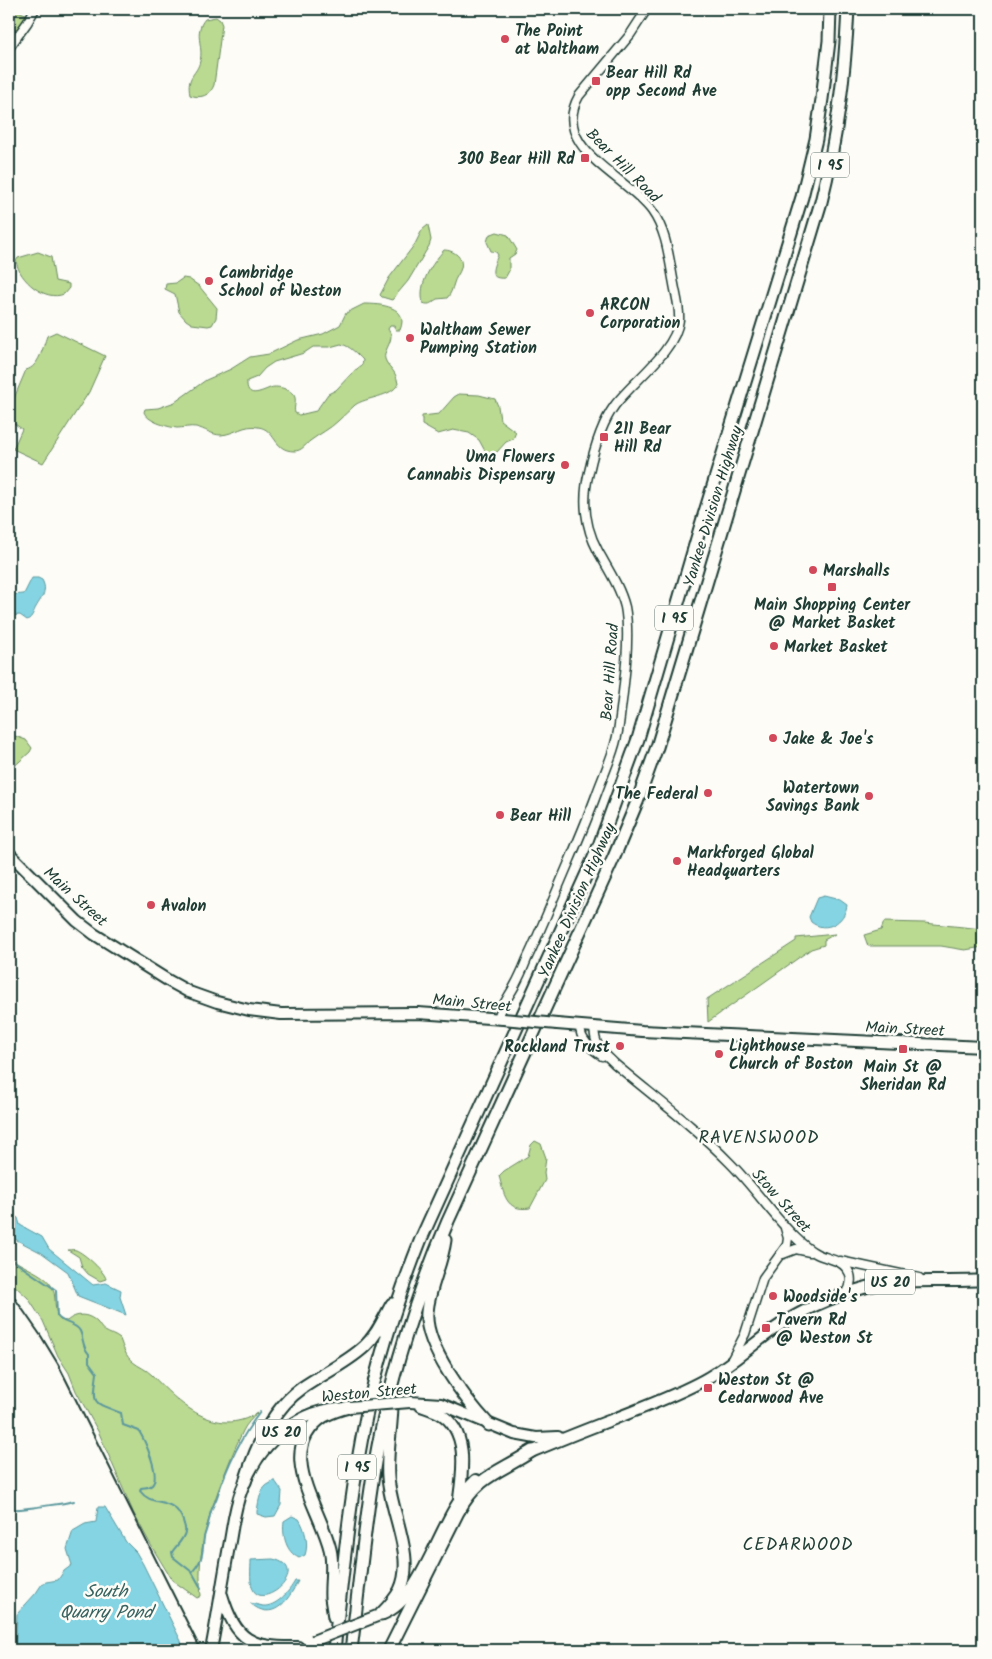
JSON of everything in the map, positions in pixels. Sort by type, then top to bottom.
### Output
[{"type":"highway","name":"Yankee Division Highway","points":[[334,1650],[355,1477],[365,1423],[381,1356],[402,1287],[429,1220],[597,851],[632,758],[805,184],[816,139],[825,80],[830,9]]},
{"type":"highway","name":"Yankee Division Highway","points":[[352,1650],[372,1483],[380,1437],[392,1381],[413,1309],[448,1221],[614,857],[637,802],[657,746],[821,202],[833,151],[840,105],[848,9]]},
{"type":"highway","points":[[448,1221],[444,1250],[428,1306],[428,1331],[436,1349],[464,1395],[489,1424]]},
{"type":"highway","points":[[245,1482],[249,1467],[279,1410],[291,1396],[365,1346],[377,1331],[402,1287]]},
{"type":"highway","points":[[379,1615],[398,1594],[403,1584],[406,1570],[388,1478],[392,1420],[392,1381]]},
{"type":"highway","points":[[336,1629],[331,1599],[330,1549],[303,1476],[301,1457],[304,1442],[315,1424],[328,1414],[349,1406]]},
{"type":"highway","points":[[388,1650],[468,1495],[487,1477],[532,1451]]},
{"type":"highway","points":[[388,1650],[418,1579]]},
{"type":"main road","name":"Main Street","points":[[9,854],[72,916],[91,932],[168,981],[217,1002],[248,1010],[281,1014],[418,1012],[642,1030],[983,1047]]},
{"type":"main road","name":"Weston Street","points":[[295,1649],[313,1640],[393,1609],[401,1603],[418,1579],[459,1500],[481,1476],[500,1465],[676,1394],[712,1376],[755,1343],[799,1314],[847,1293],[888,1282],[983,1280]]},
{"type":"main road","name":"Weston Street","points":[[212,1646],[237,1506],[245,1482],[267,1448],[287,1427],[298,1420],[318,1411],[349,1406],[410,1402],[441,1404],[526,1437],[566,1437]]},
{"type":"main road","points":[[410,1402],[441,1414],[450,1422],[457,1434],[462,1449],[463,1466],[459,1500]]},
{"type":"main road","points":[[221,1592],[231,1621],[244,1636],[264,1646],[295,1649]]},
{"type":"street","points":[[9,48],[35,9]]},
{"type":"street","name":"Bear Hill Road","points":[[501,1019],[501,1007],[518,980],[543,926],[582,832],[612,752],[619,725],[626,640],[626,612],[618,587],[589,529],[585,504],[589,471],[601,430],[609,414],[668,346],[676,333],[678,322],[678,310],[666,245],[657,219],[642,200],[582,147],[574,134],[572,122],[573,110],[579,96],[630,35],[647,9]]},
{"type":"street","name":"Stow Street","points":[[580,1026],[581,1036],[587,1044],[614,1064],[723,1156],[755,1189],[784,1226],[806,1246],[821,1256],[842,1264],[849,1272],[851,1282],[847,1293]]},
{"type":"street","name":"Stow Street","points":[[594,1027],[596,1044],[614,1064]]},
{"type":"street","points":[[729,1364],[743,1338],[763,1278],[768,1269],[782,1254],[788,1240],[784,1226]]},
{"type":"street","points":[[782,1254],[799,1249],[821,1256]]},
{"type":"street","points":[[832,1260],[936,1280]]},
{"type":"street","points":[[750,1318],[750,1334],[755,1343]]},
{"type":"green space","points":[[9,9],[28,15],[9,40]]},
{"type":"green space","points":[[216,17],[222,25],[214,85],[210,92],[204,96],[190,95],[189,83],[199,66],[201,55],[200,29],[205,19]]},
{"type":"green space","points":[[428,225],[431,240],[429,246],[408,281],[392,300],[382,297],[380,295],[389,278],[415,244],[422,230]]},
{"type":"green space","points":[[497,232],[508,235],[517,250],[509,258],[509,271],[505,278],[495,277],[493,274],[493,267],[498,255],[496,252],[491,251],[487,242],[489,235]]},
{"type":"green space","points":[[444,250],[451,251],[459,257],[462,264],[460,270],[447,298],[437,299],[429,304],[425,304],[423,303],[422,296],[424,281],[435,261]]},
{"type":"green space","points":[[38,252],[51,257],[55,281],[69,284],[69,288],[64,294],[57,296],[41,292],[27,282],[22,275],[16,261],[18,258]]},
{"type":"green space","points":[[183,278],[189,279],[199,286],[217,308],[216,318],[212,325],[192,324],[179,312],[175,294],[165,289],[166,284],[176,283]]},
{"type":"green space","points":[[364,304],[371,304],[392,308],[401,316],[400,330],[396,330],[394,326],[390,326],[388,329],[391,339],[385,356],[386,362],[396,375],[398,384],[390,392],[355,405],[335,424],[313,438],[299,450],[294,451],[282,448],[268,432],[258,427],[248,427],[218,435],[196,427],[177,428],[163,425],[153,421],[144,412],[145,409],[158,408],[175,402],[206,380],[231,369],[250,357],[269,354],[298,340],[323,334],[340,325],[346,313]],"holes":[[[341,344],[353,350],[363,360],[362,365],[336,390],[328,394],[316,411],[299,415],[295,413],[294,396],[291,392],[282,388],[273,387],[254,393],[247,387],[247,381],[257,377],[274,362],[304,353],[313,347],[330,347]]]},
{"type":"green space","points":[[56,332],[105,356],[89,392],[43,463],[13,449],[22,429],[9,420],[9,410],[26,370],[37,361],[47,336]]},
{"type":"green space","points":[[459,394],[479,395],[495,399],[500,420],[516,432],[513,439],[506,442],[497,452],[491,455],[485,451],[479,440],[469,433],[453,430],[438,434],[422,425],[422,416],[439,414]]},
{"type":"green space","points":[[15,736],[26,740],[32,748],[9,771],[9,737]]},
{"type":"green space","points":[[884,922],[924,923],[983,929],[983,947],[965,950],[941,946],[868,946],[864,935],[881,930]]},
{"type":"green space","points":[[835,934],[824,940],[824,945],[811,949],[708,1022],[707,999],[796,941],[796,938]]},
{"type":"green space","points":[[535,1141],[541,1144],[546,1158],[545,1180],[530,1208],[515,1207],[504,1195],[499,1176],[528,1156],[531,1145]]},
{"type":"green space","points":[[68,1250],[75,1250],[84,1255],[98,1268],[106,1279],[100,1281],[88,1274],[82,1267],[79,1257]]},
{"type":"green space","points":[[9,1256],[43,1277],[51,1285],[56,1311],[60,1320],[67,1321],[78,1315],[93,1319],[104,1330],[120,1339],[128,1357],[135,1364],[150,1373],[186,1406],[213,1420],[227,1422],[242,1420],[257,1413],[246,1426],[239,1439],[209,1517],[201,1555],[201,1596],[197,1598],[172,1580],[152,1547],[134,1514],[99,1433],[76,1391],[69,1373],[58,1356],[43,1321],[28,1298],[15,1286],[9,1277]]},
{"type":"water","points":[[32,578],[42,580],[44,591],[32,616],[27,620],[20,615],[9,616],[9,595],[24,594]]},
{"type":"water","points":[[824,896],[840,900],[847,905],[843,917],[839,921],[823,927],[811,922],[809,917],[817,898]]},
{"type":"water","points":[[9,1213],[18,1218],[20,1225],[42,1237],[49,1249],[93,1285],[106,1283],[121,1290],[120,1297],[126,1315],[78,1296],[68,1272],[42,1253],[9,1236]]},
{"type":"water","points":[[272,1481],[275,1481],[282,1491],[281,1505],[275,1516],[266,1517],[257,1514],[259,1498],[264,1488]]},
{"type":"water","name":"South Quarry Pond","points":[[98,1507],[105,1507],[126,1542],[136,1552],[181,1641],[183,1650],[15,1650],[17,1614],[42,1584],[58,1580],[64,1571],[72,1565],[67,1549],[73,1531],[85,1524],[96,1522]]},
{"type":"water","points":[[292,1516],[299,1519],[306,1536],[307,1546],[305,1555],[299,1558],[291,1552],[284,1537],[284,1521]]},
{"type":"water","points":[[273,1559],[284,1564],[288,1570],[287,1578],[275,1591],[267,1595],[260,1595],[254,1591],[251,1584],[251,1560]]},
{"type":"water","points":[[295,1581],[298,1581],[290,1596],[273,1610],[258,1609],[250,1603],[263,1606],[273,1604],[286,1594]]},
{"type":"waterway","points":[[9,1258],[56,1290],[57,1316],[78,1328],[89,1354],[89,1362],[97,1373],[96,1401],[121,1413],[123,1425],[139,1431],[151,1458],[155,1474],[152,1485],[141,1488],[140,1491],[151,1499],[169,1505],[179,1513],[185,1526],[185,1531],[182,1540],[172,1552],[173,1557],[192,1572],[201,1588]]},
{"type":"waterway","points":[[192,1572],[201,1559],[204,1537],[225,1474],[240,1442],[260,1412]]},
{"type":"waterway","points":[[9,1509],[74,1501]]},
{"type":"railway","points":[[9,1290],[58,1364],[201,1650]]},
{"type":"place","name":"The Point at Waltham","points":[[505,39]]},
{"type":"place","name":"Bear Hill Rd opp Second Ave","points":[[596,81]]},
{"type":"place","name":"300 Bear Hill Rd","points":[[585,158]]},
{"type":"place","name":"Cambridge School of Weston","points":[[209,281]]},
{"type":"place","name":"ARCON Corporation","points":[[590,313]]},
{"type":"place","name":"Waltham Sewer Pumping Station","points":[[410,338]]},
{"type":"place","name":"211 Bear Hill Rd","points":[[604,437]]},
{"type":"place","name":"Uma Flowers Cannabis Dispensary","points":[[565,465]]},
{"type":"place","name":"Marshalls","points":[[813,570]]},
{"type":"place","name":"Main Shopping Center @ Market Basket","points":[[832,587]]},
{"type":"place","name":"Market Basket","points":[[774,646]]},
{"type":"place","name":"Jake & Joe's","points":[[773,738]]},
{"type":"place","name":"The Federal","points":[[708,793]]},
{"type":"place","name":"Watertown Savings Bank","points":[[869,796]]},
{"type":"place","name":"Bear Hill","points":[[500,815]]},
{"type":"place","name":"Markforged Global Headquarters","points":[[677,861]]},
{"type":"place","name":"Avalon","points":[[151,905]]},
{"type":"place","name":"Rockland Trust","points":[[620,1046]]},
{"type":"place","name":"Main St @ Sheridan Rd","points":[[903,1049]]},
{"type":"place","name":"Lighthouse Church of Boston","points":[[719,1054]]},
{"type":"place","name":"Woodside's","points":[[773,1296]]},
{"type":"place","name":"Tavern Rd @ Weston St","points":[[766,1328]]},
{"type":"place","name":"Weston St @ Cedarwood Ave","points":[[708,1388]]},
{"type":"district","name":"RAVENSWOOD","points":[[759,1137]]},
{"type":"district","name":"CEDARWOOD","points":[[798,1544]]}]
